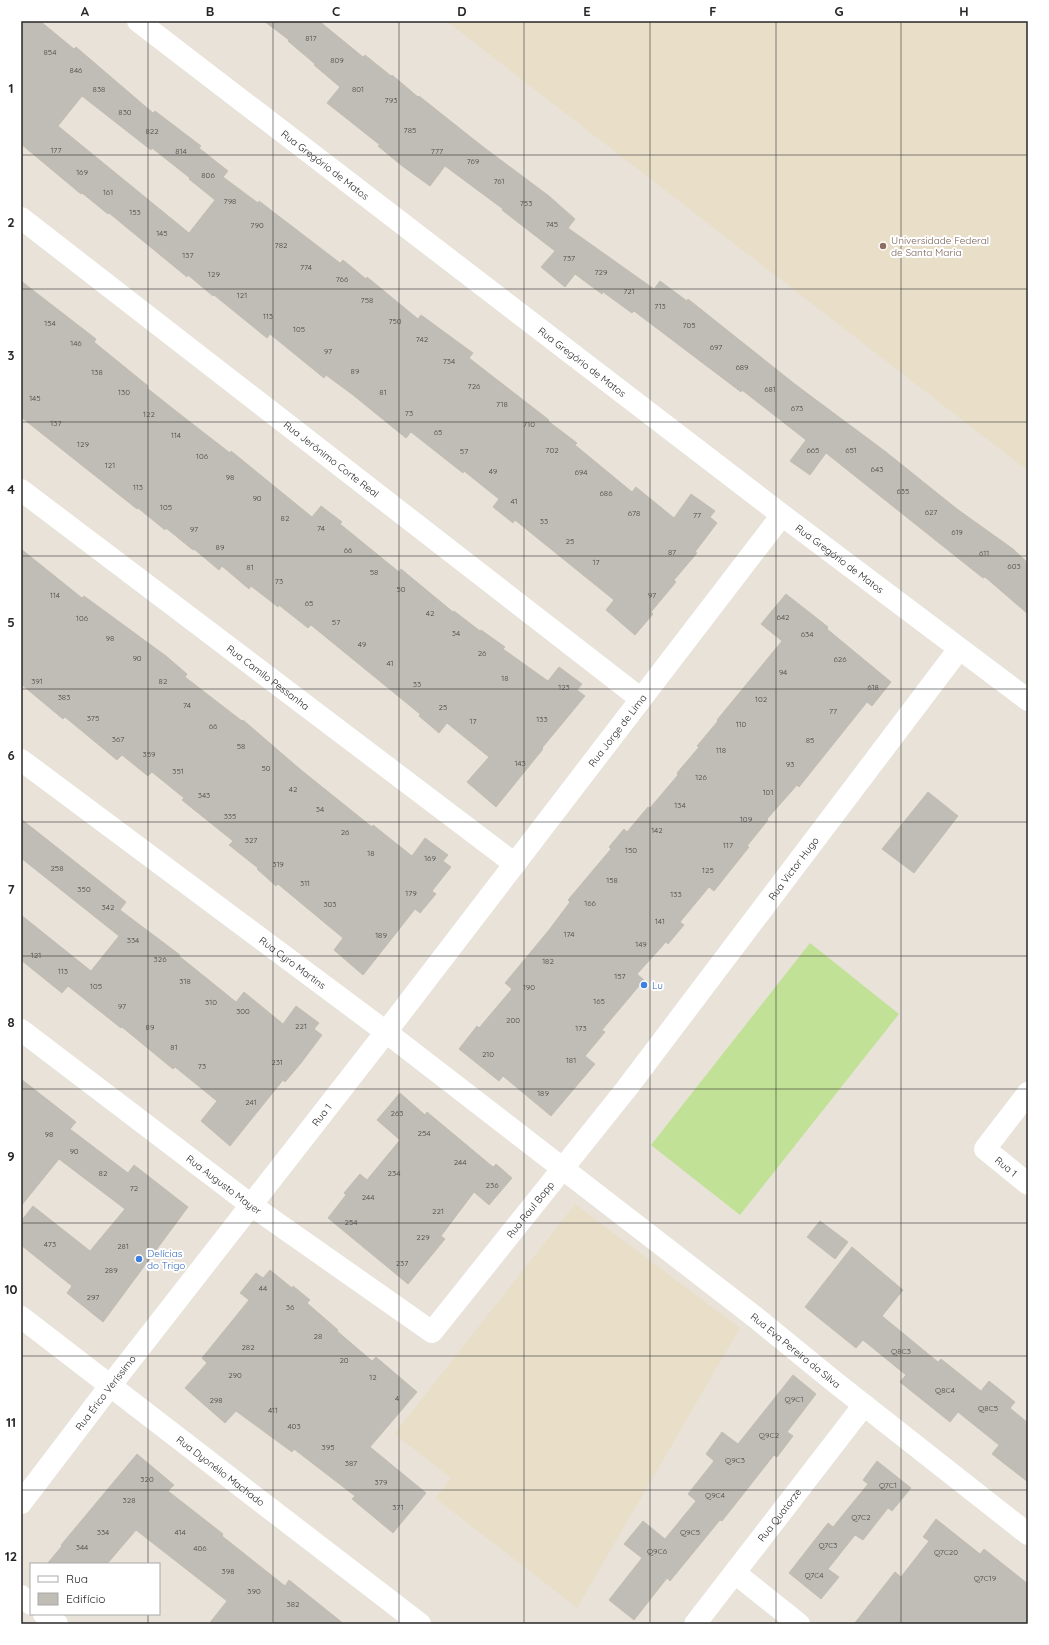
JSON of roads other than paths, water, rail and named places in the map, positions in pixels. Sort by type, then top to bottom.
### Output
[{"type":"street","name":"Rua Gregório de Matos","points":[[138,21],[782,515],[1028,700]]},
{"type":"street","name":"Rua Jerônimo Corte Real","points":[[21,218],[641,699]]},
{"type":"street","name":"Rua Camilo Pessanha","points":[[21,490],[514,864]]},
{"type":"street","name":"Rua Jorge de Lima","points":[[451,946],[782,515]]},
{"type":"street","name":"Rua Victor Hugo","points":[[628,1088],[959,649]]},
{"type":"street","name":"Rua Cyro Martins","points":[[21,760],[386,1032],[562,1169]]},
{"type":"street","name":"Rua 1","points":[[191,1282],[386,1032],[451,946]]},
{"type":"street","name":"Rua Augusto Mayer","points":[[21,1030],[251,1205],[432,1332]]},
{"type":"street","name":"Rua Raul Bopp","points":[[432,1332],[628,1088]]},
{"type":"street","name":"Rua 1","points":[[1028,1093],[985,1150],[1028,1184]]},
{"type":"street","name":"Rua Eva Pereira da Silva","points":[[562,1169],[755,1317],[1028,1534]]},
{"type":"street","name":"Rua Érico Veríssimo","points":[[21,1503],[191,1282]]},
{"type":"street","name":"Rua Dyonélio Machado","points":[[21,1317],[420,1624]]},
{"type":"street","name":"Rua Quatorze","points":[[695,1624],[864,1405]]},
{"type":"street","points":[[735,1573],[799,1624]]},
{"type":"street","points":[[21,1596],[30,1603]]},
{"type":"street","points":[[45,1615],[57,1624]]},
{"type":"place","name":"Universidade Federal de Santa Maria","points":[[883,246]]},
{"type":"place","name":"Lu","points":[[644,985]]},
{"type":"place","name":"Delícias do Trigo","points":[[139,1259]]}]
